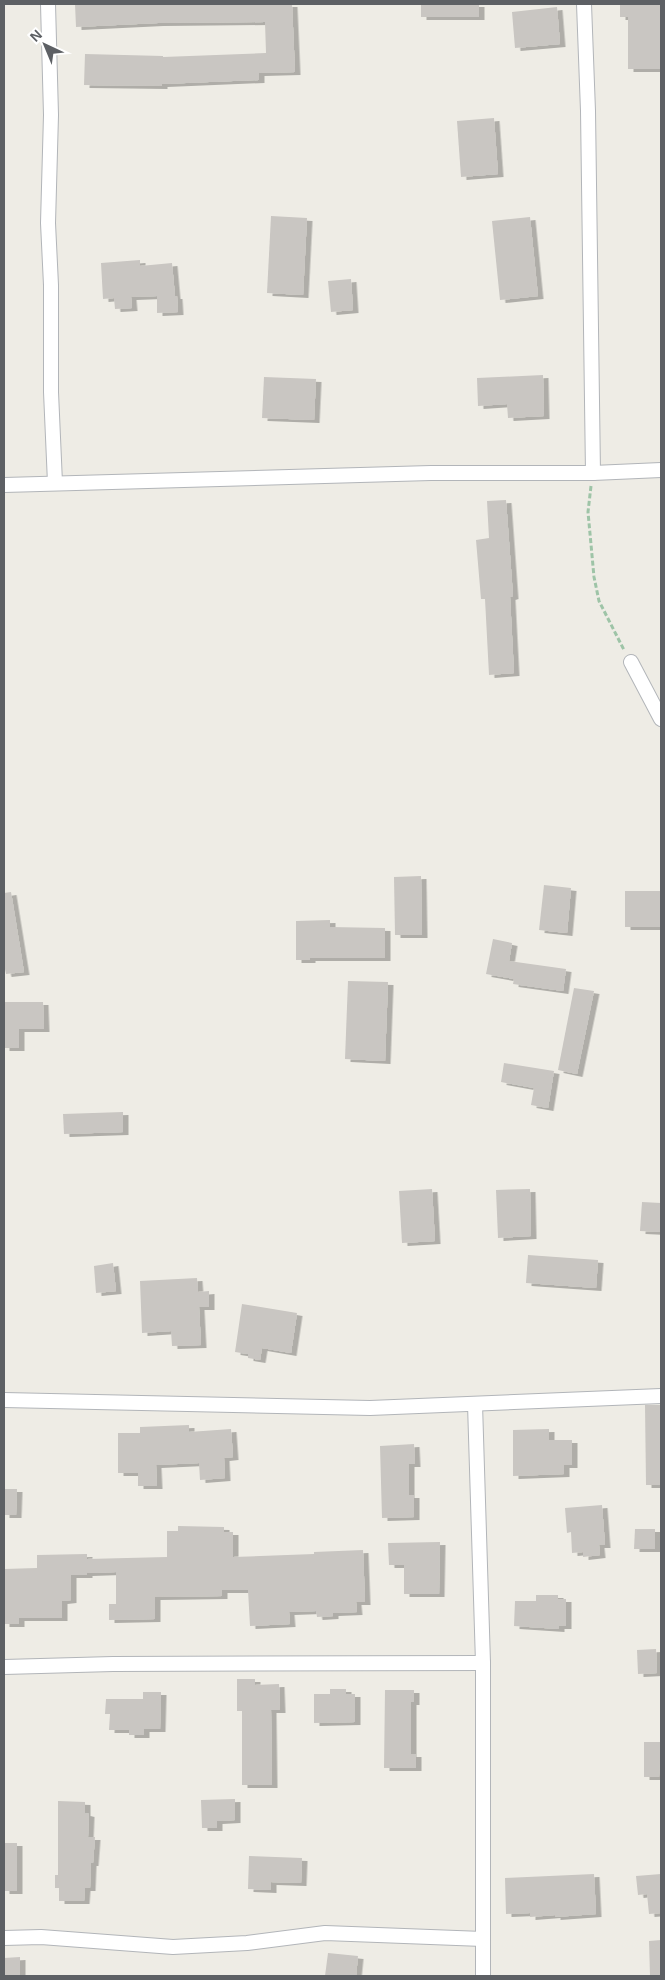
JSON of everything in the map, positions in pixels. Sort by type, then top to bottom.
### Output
[{"type":"street","points":[[48,4],[51,115],[48,223],[51,285],[50,392],[55,483]]},
{"type":"street","points":[[584,4],[588,111],[593,473]]},
{"type":"street","points":[[4,485],[431,473],[593,473],[661,470]]},
{"type":"street","points":[[631,662],[661,719]]},
{"type":"street","points":[[4,1400],[370,1408],[661,1396]]},
{"type":"street","points":[[475,1404],[483,1663],[483,1976]]},
{"type":"street","points":[[4,1667],[113,1664],[483,1663]]},
{"type":"street","points":[[4,1938],[42,1937],[173,1947],[247,1943],[325,1933],[483,1939]]},
{"type":"path","points":[[593,473],[588,512],[592,558],[599,601],[631,662]]},
{"type":"building","points":[[75,4],[292,4],[295,72],[259,73],[259,80],[162,84],[162,86],[84,85],[85,54],[163,57],[266,53],[265,22],[158,23],[76,27]]},
{"type":"building","points":[[421,4],[479,4],[479,17],[421,17]]},
{"type":"building","points":[[620,4],[661,4],[661,69],[628,69],[628,17],[620,17]]},
{"type":"building","points":[[557,7],[560,44],[515,48],[512,12]]},
{"type":"building","points":[[494,118],[498,174],[461,177],[457,121]]},
{"type":"building","points":[[271,216],[307,218],[303,295],[267,293]]},
{"type":"building","points":[[530,217],[538,296],[500,300],[492,221]]},
{"type":"building","points":[[140,260],[140,266],[172,263],[178,312],[157,313],[157,296],[131,297],[132,308],[115,309],[114,298],[103,299],[101,263]]},
{"type":"building","points":[[351,279],[353,310],[331,312],[328,281]]},
{"type":"building","points":[[543,375],[544,416],[508,418],[507,404],[478,406],[477,378]]},
{"type":"building","points":[[264,377],[316,379],[314,420],[262,418]]},
{"type":"building","points":[[506,500],[513,596],[510,597],[514,673],[489,675],[485,599],[481,599],[476,540],[489,538],[487,501]]},
{"type":"building","points":[[421,876],[422,935],[395,935],[394,877]]},
{"type":"building","points":[[544,885],[571,888],[567,933],[539,930]]},
{"type":"building","points":[[625,891],[661,891],[661,927],[625,927]]},
{"type":"building","points":[[11,892],[24,972],[6,974],[4,964],[4,893]]},
{"type":"building","points":[[330,920],[330,927],[385,928],[385,958],[310,958],[310,960],[296,960],[296,921]]},
{"type":"building","points":[[493,939],[512,943],[509,961],[566,969],[563,991],[513,984],[514,979],[486,974]]},
{"type":"building","points":[[348,981],[388,982],[385,1061],[345,1059]]},
{"type":"building","points":[[574,988],[594,991],[577,1074],[558,1070]]},
{"type":"building","points":[[4,1002],[43,1002],[44,1029],[19,1029],[19,1048],[4,1048]]},
{"type":"building","points":[[504,1063],[554,1071],[548,1108],[531,1105],[534,1088],[501,1082]]},
{"type":"building","points":[[123,1112],[123,1132],[64,1134],[63,1114]]},
{"type":"building","points":[[432,1189],[435,1241],[402,1243],[399,1191]]},
{"type":"building","points":[[530,1189],[531,1236],[498,1238],[496,1190]]},
{"type":"building","points":[[642,1202],[661,1203],[661,1232],[640,1231]]},
{"type":"building","points":[[528,1255],[598,1260],[596,1288],[526,1283]]},
{"type":"building","points":[[113,1263],[116,1291],[96,1293],[94,1266]]},
{"type":"building","points":[[197,1278],[198,1292],[209,1291],[209,1307],[199,1307],[201,1345],[172,1346],[171,1331],[142,1333],[140,1281]]},
{"type":"building","points":[[242,1304],[297,1313],[291,1353],[262,1348],[260,1360],[248,1358],[248,1354],[235,1352]]},
{"type":"building","points":[[645,1405],[661,1405],[661,1485],[646,1485]]},
{"type":"building","points":[[189,1425],[189,1432],[231,1429],[233,1457],[224,1458],[225,1478],[200,1480],[199,1463],[156,1465],[157,1486],[138,1486],[138,1473],[118,1473],[118,1433],[140,1433],[140,1427]]},
{"type":"building","points":[[549,1429],[549,1440],[572,1440],[572,1465],[564,1465],[564,1474],[513,1476],[513,1430]]},
{"type":"building","points":[[414,1444],[415,1464],[409,1464],[409,1495],[414,1495],[414,1517],[382,1518],[380,1446]]},
{"type":"building","points":[[4,1489],[17,1489],[16,1515],[4,1515]]},
{"type":"building","points":[[602,1505],[605,1545],[599,1545],[600,1555],[583,1557],[583,1552],[572,1553],[571,1532],[567,1533],[565,1508]]},
{"type":"building","points":[[178,1526],[224,1527],[224,1532],[233,1532],[233,1557],[363,1550],[365,1602],[356,1602],[357,1612],[333,1613],[333,1616],[317,1617],[316,1611],[289,1612],[290,1624],[250,1626],[248,1590],[222,1590],[222,1596],[155,1597],[155,1619],[109,1620],[109,1604],[116,1604],[116,1572],[87,1573],[87,1575],[71,1575],[71,1600],[62,1601],[62,1618],[19,1618],[19,1624],[4,1624],[4,1569],[37,1568],[37,1555],[87,1554],[87,1559],[167,1557],[167,1531],[178,1531]]},
{"type":"building","points":[[635,1529],[655,1529],[655,1549],[634,1549]]},
{"type":"building","points":[[440,1542],[439,1594],[404,1594],[404,1565],[389,1565],[388,1543]]},
{"type":"building","points":[[536,1595],[558,1595],[558,1599],[566,1599],[566,1626],[559,1626],[559,1629],[514,1626],[515,1601],[536,1601]]},
{"type":"building","points":[[656,1649],[657,1673],[638,1674],[637,1650]]},
{"type":"building","points":[[237,1679],[255,1679],[255,1685],[279,1684],[280,1710],[271,1710],[272,1785],[242,1785],[242,1711],[237,1711]]},
{"type":"building","points":[[330,1689],[346,1689],[346,1694],[355,1694],[355,1722],[314,1723],[314,1694],[330,1694]]},
{"type":"building","points":[[385,1690],[414,1690],[414,1702],[411,1702],[411,1754],[416,1754],[416,1768],[384,1768]]},
{"type":"building","points":[[143,1692],[161,1692],[160,1729],[144,1729],[144,1735],[129,1735],[129,1730],[109,1730],[110,1714],[105,1714],[106,1699],[143,1699]]},
{"type":"building","points":[[644,1742],[661,1742],[659,1777],[644,1777]]},
{"type":"building","points":[[235,1799],[235,1820],[217,1821],[217,1828],[202,1828],[201,1800]]},
{"type":"building","points":[[58,1801],[85,1802],[85,1813],[89,1814],[88,1837],[95,1837],[90,1888],[85,1888],[84,1901],[59,1901],[59,1888],[55,1888],[55,1875],[58,1875]]},
{"type":"building","points":[[4,1843],[17,1843],[17,1891],[4,1891]]},
{"type":"building","points":[[249,1856],[302,1858],[301,1883],[271,1882],[271,1890],[248,1889]]},
{"type":"building","points":[[594,1874],[596,1914],[530,1917],[530,1913],[506,1914],[505,1878]]},
{"type":"building","points":[[661,1874],[661,1913],[649,1914],[647,1894],[638,1895],[636,1876]]},
{"type":"building","points":[[661,1940],[661,1976],[650,1976],[649,1941]]},
{"type":"building","points":[[328,1953],[358,1956],[356,1976],[325,1976]]},
{"type":"building","points":[[20,1957],[20,1976],[4,1976],[4,1958]]}]
